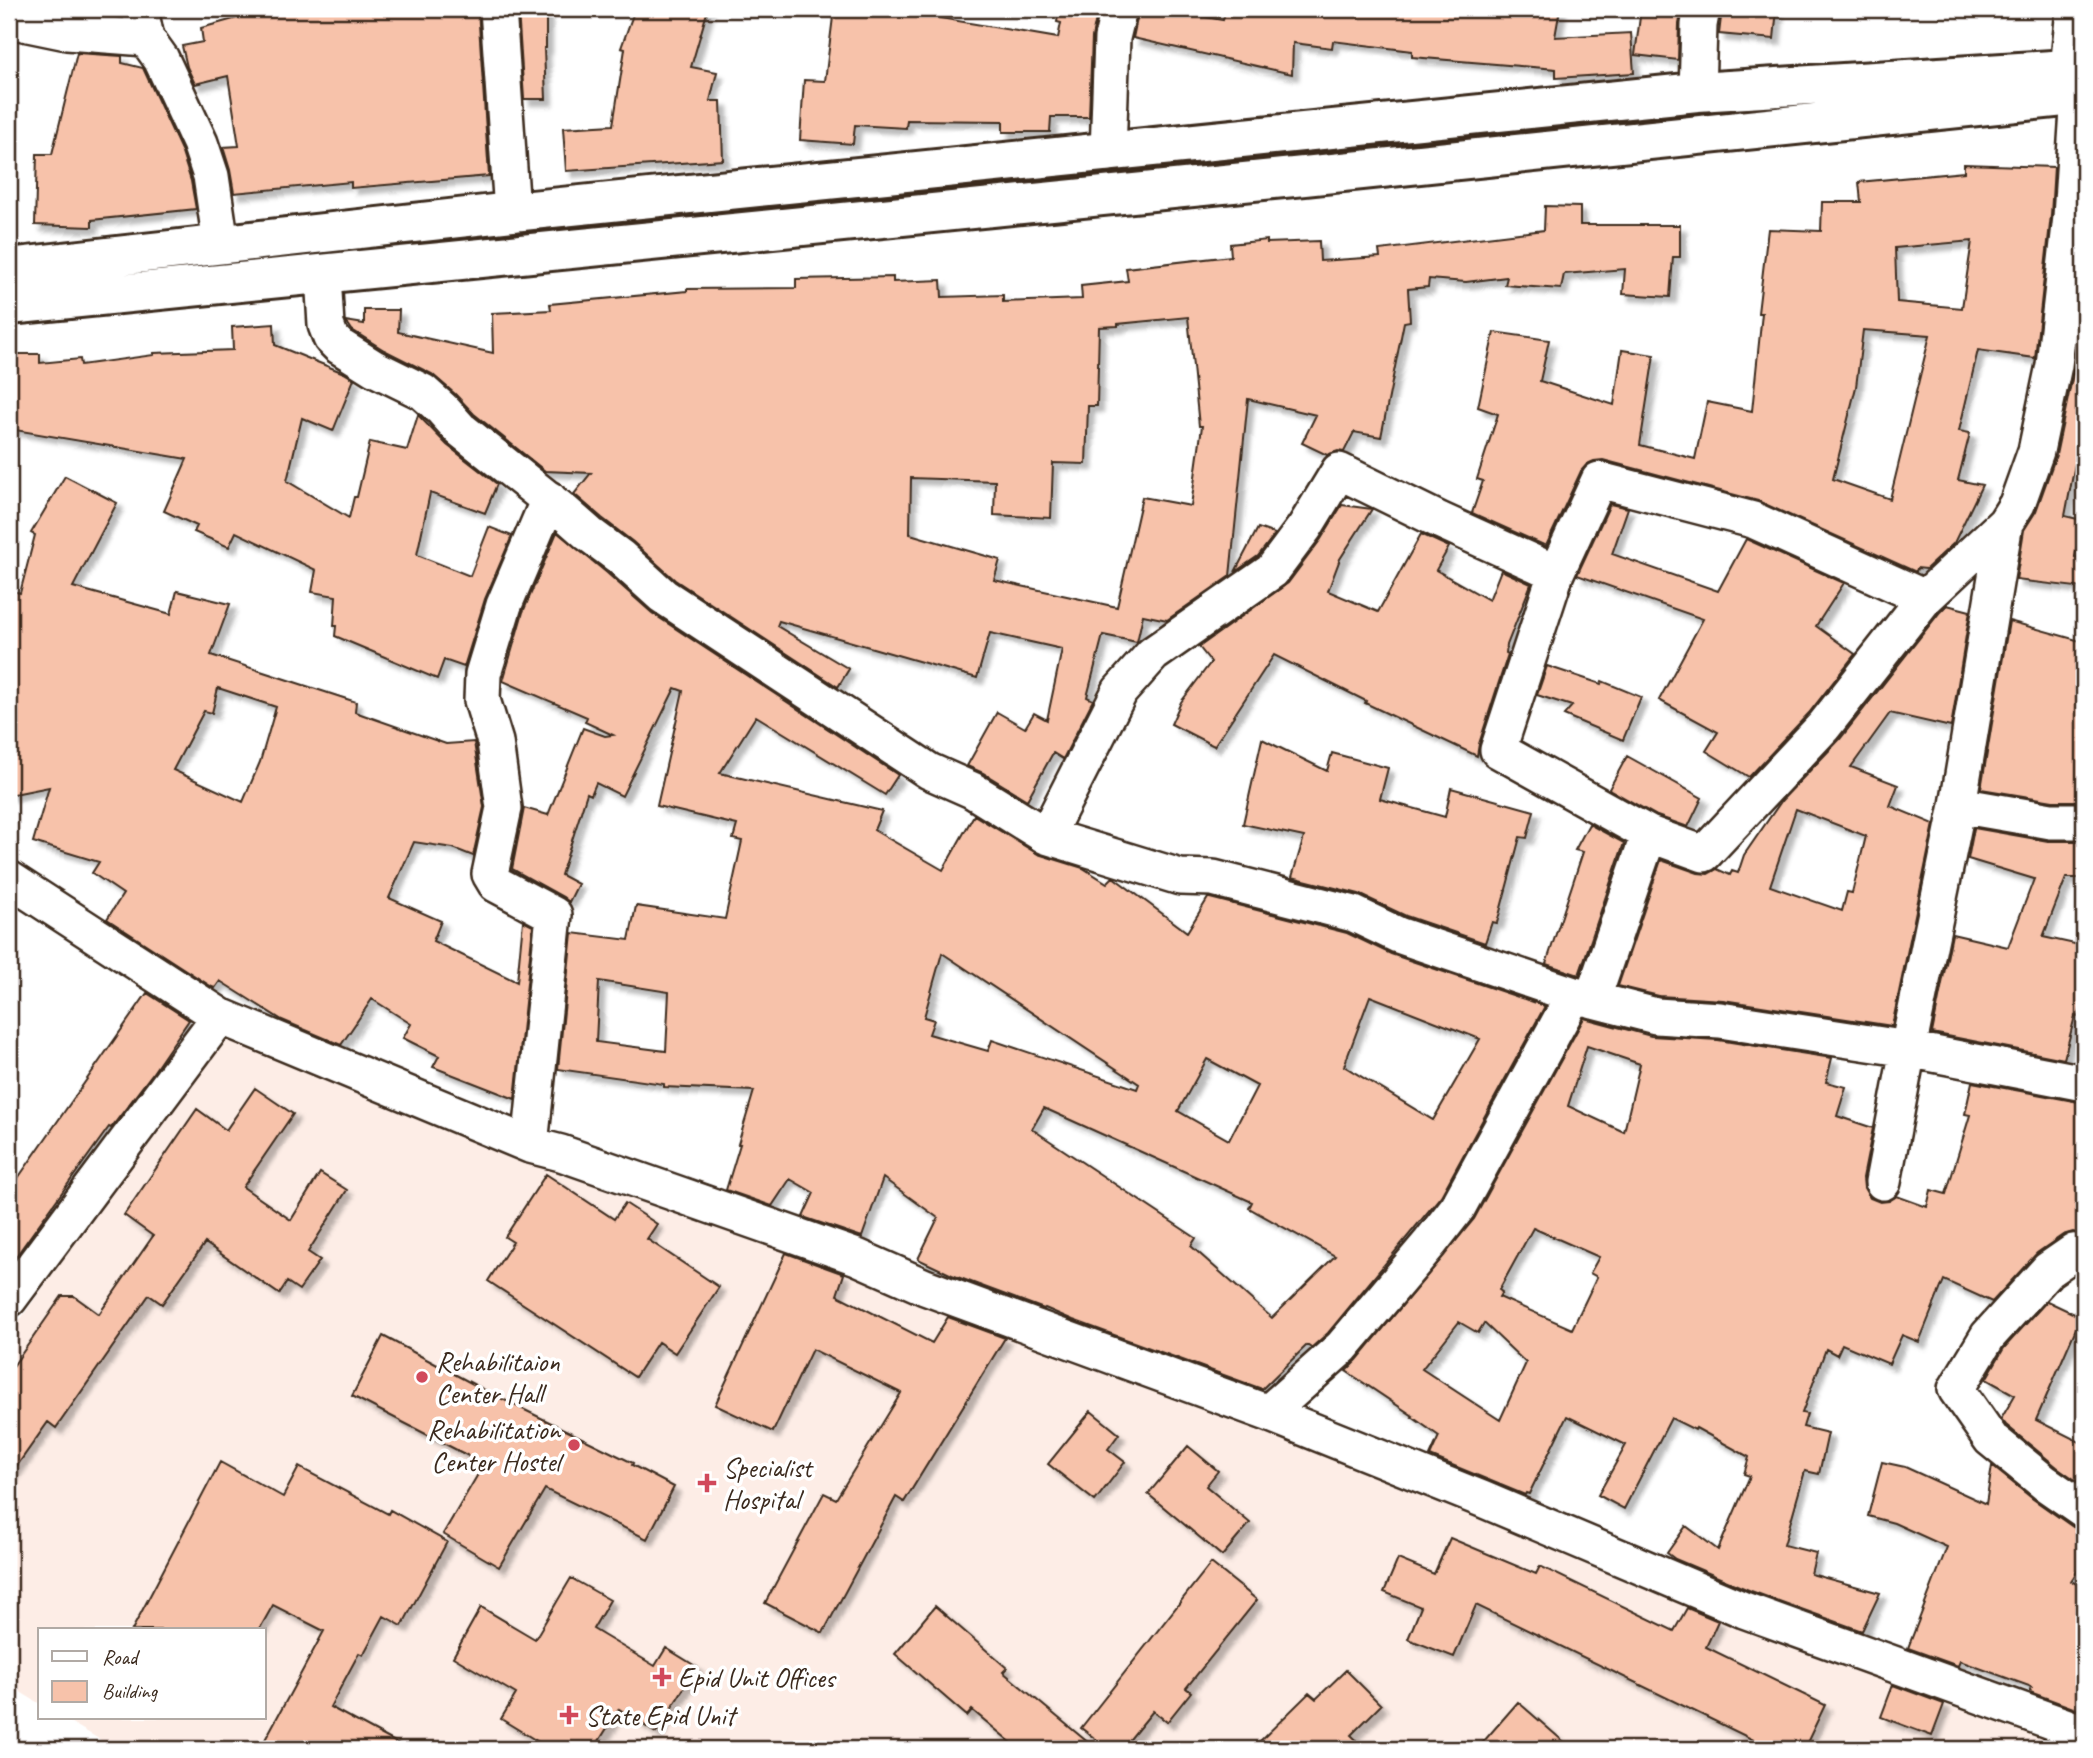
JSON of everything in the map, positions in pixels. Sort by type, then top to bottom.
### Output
[{"type":"main road","points":[[9,268],[512,212],[1697,92],[2079,82]]},
{"type":"main road","points":[[9,305],[323,275],[2079,82]]},
{"type":"street","points":[[498,9],[512,212]]},
{"type":"street","points":[[1108,153],[1112,38],[1118,9]]},
{"type":"street","points":[[1697,92],[1702,9]]},
{"type":"street","points":[[1925,598],[1753,520],[1599,480],[1556,573],[1498,750],[1649,834],[1704,854],[1824,726],[1925,598],[2006,523],[2017,503],[2069,367],[2071,217],[2079,82],[2074,9]]},
{"type":"street","points":[[9,20],[67,32],[143,23],[200,144],[211,176],[221,244]]},
{"type":"street","points":[[323,275],[326,325],[331,338],[339,346],[374,368],[423,392],[460,429],[620,556],[663,596],[929,771],[972,790],[1046,835],[1180,877],[1213,877],[1354,914],[1398,935],[1583,998],[1656,1016],[1720,1020],[1908,1049],[2084,1083]]},
{"type":"street","points":[[1046,835],[1120,691],[1153,654],[1272,571],[1306,527],[1339,471],[1556,573]]},
{"type":"street","points":[[530,1145],[554,915],[496,884],[490,874],[505,808],[495,742],[482,701],[482,687],[483,674],[504,605],[549,499]]},
{"type":"street","points":[[1883,1182],[1958,805],[2006,523]]},
{"type":"street","points":[[1958,805],[2050,821],[2084,821]]},
{"type":"street","points":[[1268,1413],[1342,1347],[1458,1207],[1583,998],[1649,834]]},
{"type":"street","points":[[9,879],[220,1016],[530,1145],[857,1257],[925,1287],[1268,1413],[1482,1499],[1744,1610],[2082,1726]]},
{"type":"street","points":[[9,1299],[220,1016]]},
{"type":"street","points":[[2084,1257],[2074,1252],[2048,1270],[1988,1336],[1956,1389],[1991,1439],[2045,1483],[2084,1510]]},
{"type":"shaded area","name":"Specialist Hospital","points":[[231,1025],[2084,1749],[116,1749],[66,1720],[266,1720],[266,1628],[38,1628],[38,1703],[9,1685],[9,1335]]},
{"type":"building","points":[[88,9],[120,9],[121,16],[87,13]]},
{"type":"building","points":[[270,9],[478,9],[489,176],[351,188],[351,182],[234,193],[223,147],[239,146],[228,76],[195,84],[182,46],[203,42],[201,28]]},
{"type":"building","points":[[635,9],[708,9],[691,67],[717,72],[710,101],[721,101],[723,160],[566,171],[563,128],[613,125],[625,49],[621,48]]},
{"type":"building","points":[[834,9],[942,9],[940,18],[1058,38],[1061,23],[1057,22],[1059,9],[1098,9],[1092,37],[1089,117],[1051,117],[1050,132],[1003,132],[1003,121],[907,120],[906,128],[855,125],[853,144],[800,140],[804,80],[825,81]]},
{"type":"building","points":[[1139,9],[1159,9],[1223,20],[1226,9],[1560,9],[1555,37],[1631,33],[1634,73],[1556,78],[1556,69],[1412,57],[1412,51],[1333,41],[1332,48],[1293,43],[1292,74],[1133,38]]},
{"type":"building","points":[[1641,9],[1682,9],[1678,60],[1635,55]]},
{"type":"building","points":[[1722,9],[1777,9],[1774,39],[1719,34]]},
{"type":"building","points":[[518,10],[546,10],[546,99],[524,99]]},
{"type":"building","points":[[77,53],[122,56],[122,63],[143,68],[181,150],[196,209],[92,220],[92,227],[35,225],[37,154],[52,154]]},
{"type":"building","points":[[1964,164],[2054,167],[2051,215],[2035,358],[1978,350],[1959,431],[1970,433],[1958,480],[1982,485],[1954,543],[1926,569],[1917,568],[1916,572],[1758,501],[1603,460],[1587,464],[1581,471],[1546,546],[1472,513],[1483,481],[1477,479],[1498,414],[1478,407],[1494,332],[1549,340],[1540,381],[1614,405],[1622,350],[1654,355],[1640,445],[1695,459],[1707,402],[1752,411],[1762,313],[1758,313],[1768,229],[1821,231],[1822,202],[1861,202],[1859,182],[1964,172]],"holes":[[[1972,241],[1962,308],[1897,302],[1895,248]],[[1863,330],[1930,335],[1890,499],[1833,479],[1856,387]]]},
{"type":"building","points":[[1545,206],[1580,207],[1580,225],[1680,225],[1680,257],[1673,257],[1670,297],[1623,294],[1625,269],[1564,274],[1561,289],[1505,285],[1507,277],[1466,282],[1429,279],[1428,287],[1408,289],[1410,321],[1404,322],[1381,437],[1354,432],[1344,452],[1327,455],[1302,443],[1316,415],[1248,399],[1230,576],[1167,620],[1143,615],[1137,642],[1103,635],[1087,697],[1093,700],[1063,759],[1053,753],[1027,800],[967,766],[997,712],[1025,728],[1034,713],[1047,720],[1062,649],[990,633],[977,678],[779,621],[777,626],[849,669],[838,687],[675,580],[574,494],[591,473],[545,471],[474,414],[432,374],[384,350],[352,330],[346,321],[364,324],[364,310],[399,310],[398,332],[493,353],[492,313],[551,310],[550,304],[687,289],[796,288],[796,279],[893,277],[893,282],[941,280],[942,297],[1003,295],[1003,302],[1082,299],[1081,286],[1128,281],[1126,268],[1231,256],[1230,244],[1267,240],[1267,243],[1319,241],[1320,261],[1380,257],[1379,250],[1544,230]],"holes":[[[1188,317],[1199,426],[1202,426],[1191,506],[1142,497],[1117,607],[994,580],[1000,560],[910,534],[911,478],[995,481],[994,515],[1051,518],[1053,463],[1086,464],[1088,406],[1097,406],[1099,327]]]},
{"type":"building","points":[[274,324],[275,345],[354,379],[333,431],[302,418],[287,481],[349,518],[354,497],[357,497],[370,442],[407,450],[418,415],[447,445],[497,484],[485,513],[430,493],[417,555],[470,576],[489,527],[512,536],[485,599],[464,667],[444,660],[437,679],[335,636],[336,596],[312,592],[316,570],[236,532],[229,547],[194,532],[197,526],[164,511],[187,459],[9,429],[9,354],[40,354],[40,363],[80,359],[81,365],[154,353],[233,350],[232,327]]},
{"type":"building","points":[[2078,328],[2084,329],[2084,461],[2076,459],[2065,516],[2082,520],[2075,557],[2084,558],[2084,588],[2016,580],[2024,530],[2036,511],[2056,455],[2074,369]]},
{"type":"building","points":[[65,476],[117,503],[73,587],[171,614],[177,591],[230,604],[211,655],[356,702],[355,712],[446,744],[474,742],[484,807],[473,856],[453,848],[414,842],[389,898],[441,921],[433,941],[517,982],[523,921],[533,926],[515,1099],[433,1067],[439,1056],[403,1038],[411,1024],[372,999],[341,1045],[282,1020],[220,981],[215,988],[212,987],[107,919],[123,894],[92,873],[99,862],[33,842],[49,787],[9,795],[9,590],[20,593],[35,535],[31,533]],"holes":[[[218,688],[276,707],[260,762],[243,802],[173,770],[204,711],[212,713]]]},
{"type":"building","points":[[1610,504],[1628,508],[1612,554],[1718,591],[1746,539],[1844,583],[1816,626],[1855,654],[1809,713],[1749,777],[1706,751],[1718,732],[1659,700],[1703,619],[1577,575]]},
{"type":"building","points":[[1342,505],[1372,509],[1340,559],[1328,591],[1378,612],[1421,534],[1449,547],[1436,570],[1489,600],[1501,570],[1531,584],[1507,645],[1508,654],[1477,756],[1365,703],[1366,701],[1274,655],[1214,746],[1171,724],[1181,702],[1211,662],[1199,647],[1288,583]]},
{"type":"building","points":[[1258,528],[1275,534],[1258,556],[1235,572]]},
{"type":"building","points":[[557,532],[652,613],[898,775],[885,795],[756,716],[720,773],[882,811],[874,830],[943,870],[974,815],[1038,854],[1083,868],[1107,883],[1113,877],[1187,932],[1210,898],[1347,933],[1391,954],[1545,1006],[1441,1196],[1328,1333],[1311,1348],[1307,1345],[1262,1389],[952,1275],[918,1259],[938,1218],[883,1178],[862,1237],[803,1217],[814,1193],[790,1179],[772,1206],[726,1190],[754,1091],[664,1087],[664,1084],[558,1069],[572,933],[629,940],[636,906],[725,919],[742,841],[733,839],[737,825],[657,806],[683,691],[675,688],[622,796],[596,783],[591,795],[587,793],[561,875],[578,884],[569,902],[512,869],[524,808],[548,815],[583,728],[605,736],[613,735],[585,722],[587,717],[503,681],[523,612]],"holes":[[[942,953],[1139,1084],[1137,1089],[992,1040],[988,1051],[929,1034],[934,1020],[924,1017]],[[599,981],[669,992],[666,1051],[596,1042]],[[1370,996],[1480,1039],[1433,1120],[1344,1066]],[[1207,1059],[1257,1086],[1229,1140],[1178,1111]],[[1044,1108],[1252,1202],[1249,1208],[1335,1256],[1272,1318],[1191,1246],[1196,1238],[1032,1129]]]},
{"type":"building","points":[[1947,605],[1970,611],[1951,727],[1890,713],[1851,767],[1898,785],[1890,806],[1934,824],[1892,1026],[1723,1000],[1659,996],[1618,986],[1661,860],[1698,873],[1708,874],[1717,869],[1730,875],[1732,871],[1738,873],[1744,855],[1782,800],[1840,739]],"holes":[[[1796,809],[1866,836],[1852,893],[1847,892],[1842,911],[1770,886]]]},
{"type":"building","points":[[2009,621],[2084,642],[2084,801],[2053,801],[1981,789]]},
{"type":"building","points":[[1547,666],[1601,684],[1602,681],[1641,697],[1623,740],[1564,715],[1572,706],[1537,695]]},
{"type":"building","points":[[1262,739],[1327,771],[1332,753],[1388,768],[1380,799],[1445,817],[1451,788],[1534,811],[1527,838],[1520,837],[1497,923],[1492,922],[1485,943],[1406,916],[1359,894],[1292,877],[1304,837],[1243,824]]},
{"type":"building","points":[[1627,756],[1702,798],[1688,827],[1657,816],[1609,789]]},
{"type":"building","points":[[1589,824],[1624,843],[1579,975],[1546,964],[1583,852],[1575,850]]},
{"type":"building","points":[[1974,828],[2048,841],[2084,841],[2084,878],[2066,878],[2043,937],[2084,946],[2084,998],[2078,1017],[2075,1016],[2064,1059],[1932,1033],[1952,934],[2008,947],[2034,879],[1968,859]]},
{"type":"building","points":[[147,993],[189,1020],[9,1266],[9,1191]]},
{"type":"building","points":[[1584,1018],[1651,1036],[1718,1040],[1832,1058],[1826,1082],[1846,1087],[1837,1116],[1873,1128],[1863,1178],[1864,1188],[1870,1198],[1880,1202],[1897,1196],[1927,1207],[1931,1190],[1946,1194],[1970,1115],[1965,1114],[1972,1082],[2084,1103],[2084,1235],[2073,1232],[2063,1235],[2037,1253],[1992,1302],[1944,1280],[1919,1342],[1902,1335],[1889,1364],[1842,1344],[1837,1355],[1826,1349],[1802,1413],[1807,1414],[1803,1427],[1828,1433],[1819,1474],[1805,1471],[1784,1545],[1816,1553],[1811,1574],[1880,1593],[1862,1631],[1751,1591],[1675,1559],[1667,1553],[1686,1526],[1718,1550],[1750,1476],[1744,1474],[1749,1457],[1696,1428],[1695,1430],[1671,1418],[1624,1509],[1598,1495],[1626,1445],[1567,1416],[1529,1494],[1525,1495],[1430,1456],[1439,1436],[1346,1371],[1474,1219]],"holes":[[[1587,1046],[1640,1064],[1624,1132],[1568,1106]],[[1533,1228],[1599,1257],[1590,1273],[1597,1277],[1572,1329],[1499,1297],[1502,1292],[1499,1290]],[[1459,1322],[1478,1333],[1484,1323],[1526,1363],[1500,1420],[1422,1369]]]},
{"type":"building","points":[[255,1088],[293,1114],[243,1187],[291,1220],[320,1173],[347,1190],[308,1252],[320,1260],[299,1290],[287,1282],[279,1294],[205,1243],[162,1304],[149,1295],[56,1428],[48,1422],[9,1477],[9,1372],[62,1296],[74,1296],[99,1314],[153,1236],[124,1215],[197,1109],[226,1130]]},
{"type":"building","points":[[546,1174],[614,1219],[625,1203],[657,1224],[647,1239],[719,1287],[675,1353],[658,1342],[635,1377],[488,1281],[513,1242],[505,1237]]},
{"type":"building","points":[[786,1253],[844,1274],[837,1295],[932,1343],[948,1317],[1005,1338],[904,1502],[896,1497],[823,1633],[765,1603],[824,1493],[836,1499],[901,1393],[812,1349],[773,1432],[715,1405]]},
{"type":"building","points":[[2047,1301],[2081,1317],[2036,1420],[2084,1444],[2084,1486],[2006,1425],[2001,1419],[2015,1395],[1986,1379],[2004,1348]]},
{"type":"building","points":[[383,1336],[488,1392],[633,1463],[632,1465],[674,1487],[647,1539],[545,1489],[499,1567],[443,1534],[484,1464],[352,1396]]},
{"type":"building","points":[[1091,1411],[1119,1434],[1108,1449],[1125,1462],[1095,1501],[1048,1464]]},
{"type":"building","points":[[1188,1446],[1218,1471],[1206,1486],[1250,1523],[1222,1556],[1148,1494]]},
{"type":"building","points":[[220,1462],[283,1497],[299,1467],[388,1514],[390,1510],[447,1542],[402,1626],[384,1616],[363,1655],[359,1653],[330,1707],[408,1749],[260,1749],[324,1631],[273,1605],[260,1628],[133,1628]]},
{"type":"building","points":[[1882,1462],[1905,1467],[1986,1504],[1992,1466],[2073,1527],[2084,1530],[2084,1561],[2071,1581],[2084,1588],[2084,1712],[2030,1692],[2032,1687],[1960,1661],[1958,1666],[1908,1648],[1947,1547],[1894,1523],[1868,1516]]},
{"type":"building","points":[[1450,1538],[1536,1574],[1540,1566],[1674,1631],[1687,1608],[1718,1621],[1706,1647],[1825,1705],[1804,1749],[1772,1749],[1476,1605],[1454,1657],[1408,1639],[1421,1607],[1384,1592],[1398,1559],[1434,1574]]},
{"type":"building","points":[[1211,1563],[1257,1600],[1186,1688],[1191,1692],[1167,1722],[1153,1711],[1122,1749],[1109,1749],[1081,1728]]},
{"type":"building","points":[[571,1578],[610,1600],[593,1629],[655,1666],[666,1648],[697,1667],[656,1733],[619,1709],[594,1749],[550,1749],[501,1719],[516,1694],[453,1657],[481,1607],[535,1639]]},
{"type":"building","points":[[935,1606],[1007,1668],[1003,1672],[1096,1749],[1019,1749],[972,1710],[967,1716],[895,1654]]},
{"type":"building","points":[[1346,1670],[1381,1705],[1351,1735],[1366,1749],[1252,1749],[1309,1693],[1316,1699]]},
{"type":"building","points":[[1893,1685],[1944,1704],[1932,1736],[1881,1717]]},
{"type":"building","points":[[1518,1702],[1572,1749],[1477,1749]]},
{"type":"place","name":"Rehabilitaion Center Hall","points":[[422,1377]]},
{"type":"place","name":"Rehabilitation Center Hostel","points":[[574,1445]]},
{"type":"place","name":"Specialist Hospital","points":[[707,1483]]},
{"type":"place","name":"Epid Unit Offices","points":[[662,1677]]},
{"type":"place","name":"State Epid Unit","points":[[569,1715]]}]
